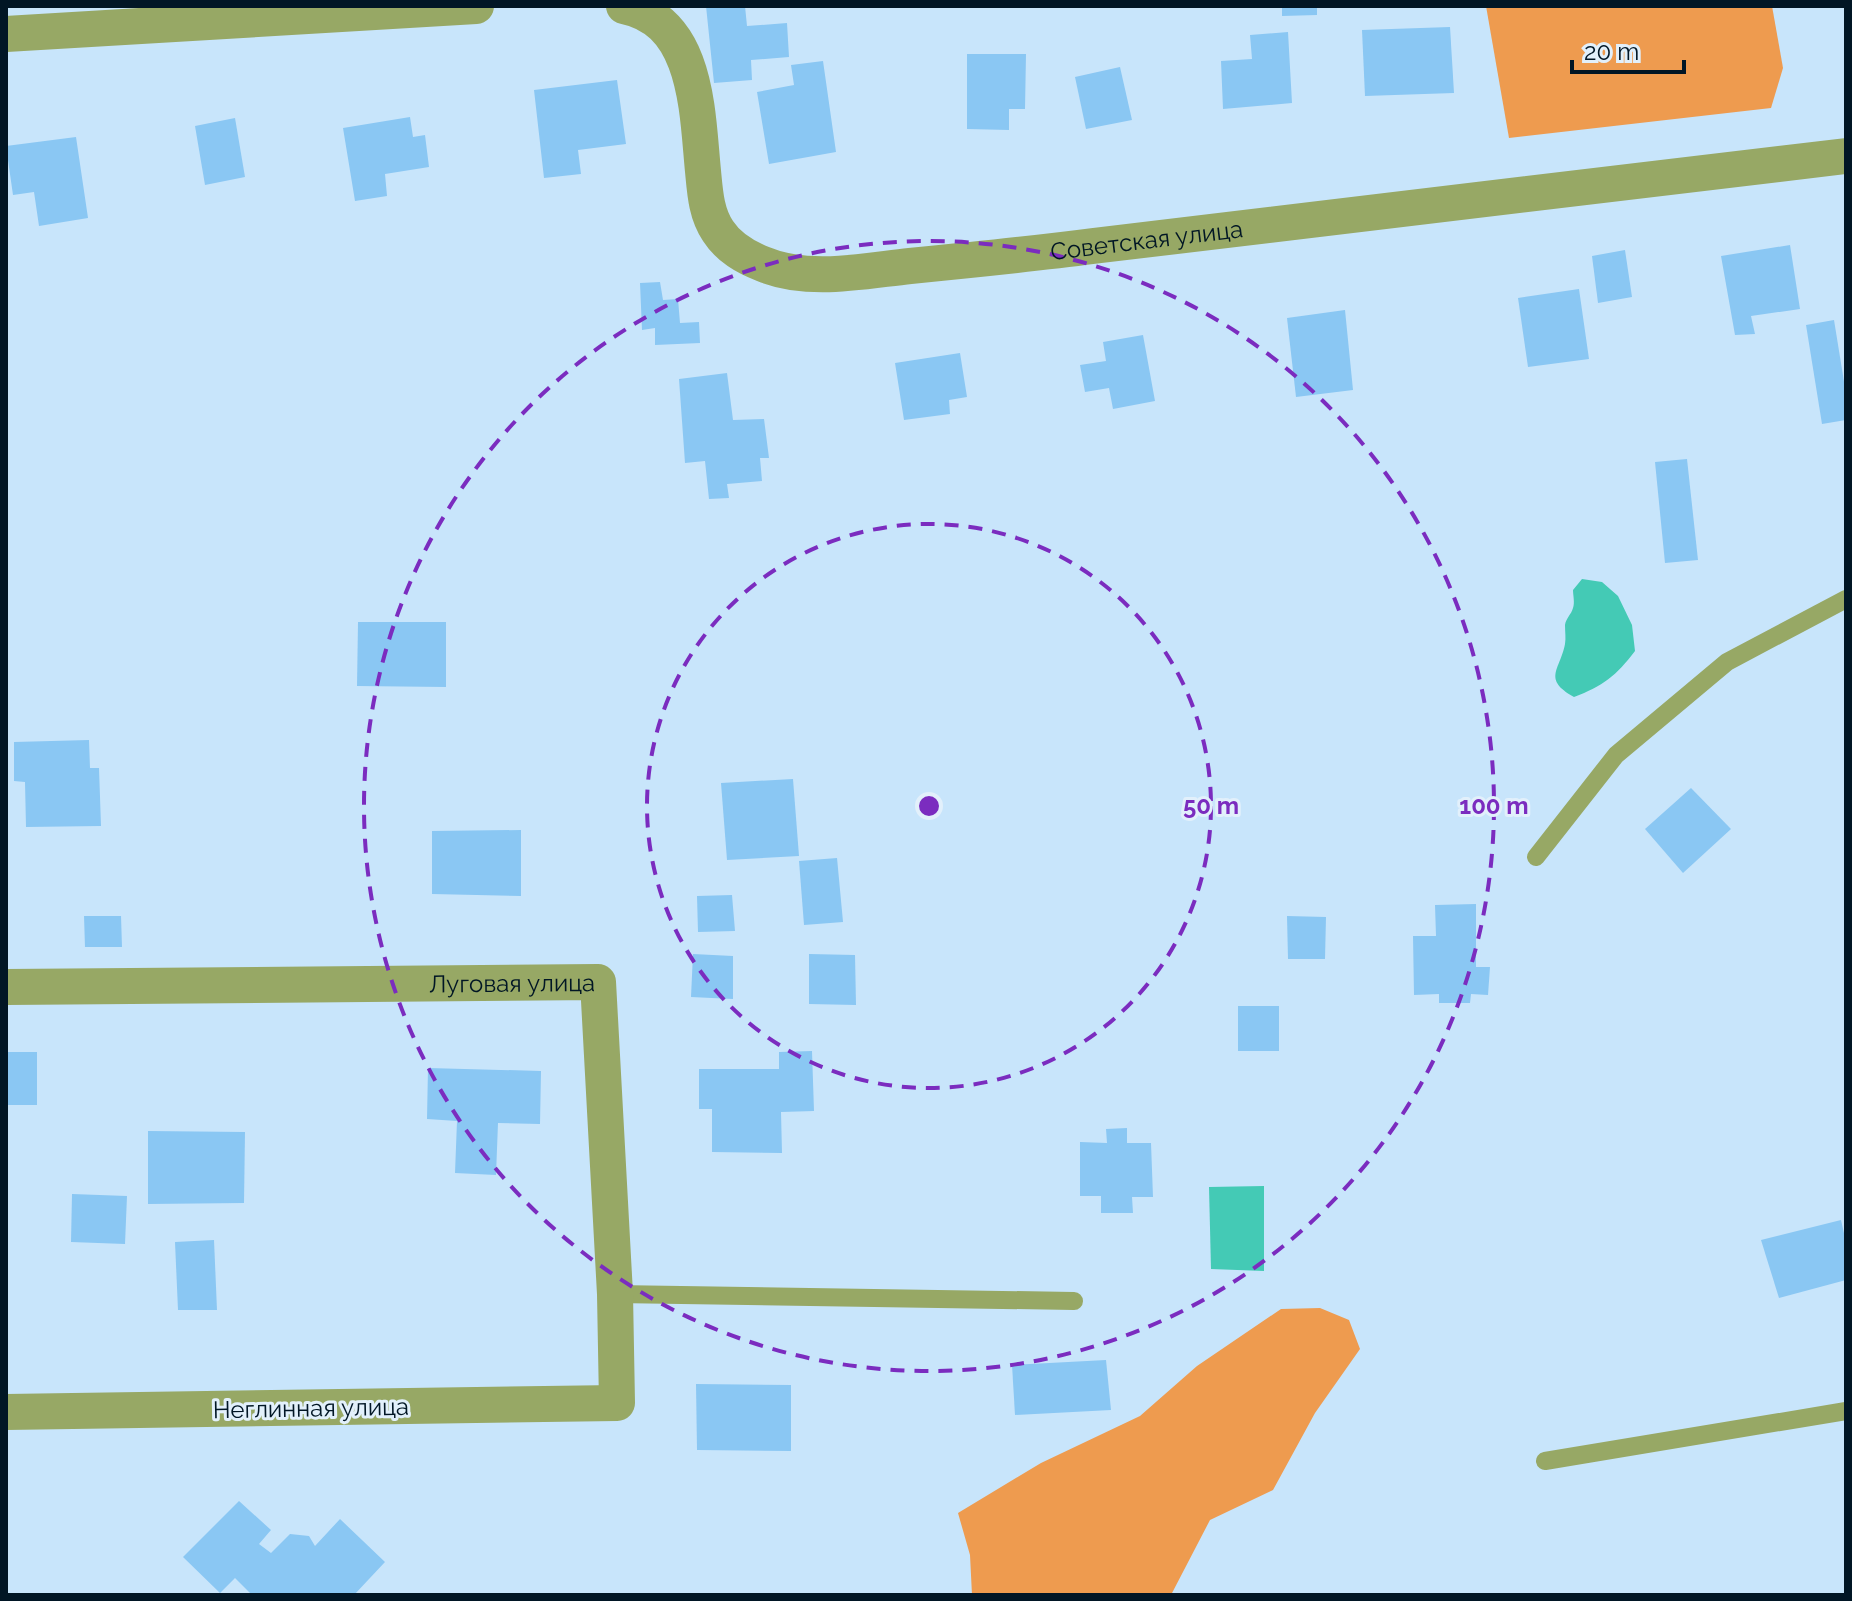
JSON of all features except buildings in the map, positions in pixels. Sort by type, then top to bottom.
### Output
[{"type":"street","points":[[6,34],[476,6]]},
{"type":"street","name":"Советская улица","points":[[624,6],[641,9],[668,29],[685,56],[694,91],[707,208],[718,232],[737,252],[767,266],[804,274],[997,258],[1846,156]]},
{"type":"street","name":"Луговая улица","points":[[6,987],[598,982],[615,1294],[617,1403]]},
{"type":"street","name":"Неглинная улица","points":[[6,1412],[617,1403]]},
{"type":"lane","points":[[1536,857],[1616,755],[1727,662],[1846,599]]},
{"type":"lane","points":[[615,1294],[1074,1301]]},
{"type":"lane","points":[[1545,1461],[1846,1411]]},
{"type":"shaded area","points":[[1486,6],[1772,6],[1783,68],[1771,108],[1509,138]]},
{"type":"shaded area","points":[[1582,579],[1602,582],[1618,596],[1632,625],[1635,651],[1608,679],[1574,697],[1558,685],[1556,674],[1565,644],[1566,623],[1574,606],[1573,590]]},
{"type":"shaded area","points":[[1264,1186],[1264,1271],[1211,1269],[1209,1187]]},
{"type":"shaded area","points":[[1320,1308],[1349,1320],[1360,1349],[1315,1413],[1273,1490],[1210,1520],[1171,1595],[972,1595],[970,1555],[958,1513],[1041,1463],[1140,1416],[1197,1366],[1281,1309]]}]
